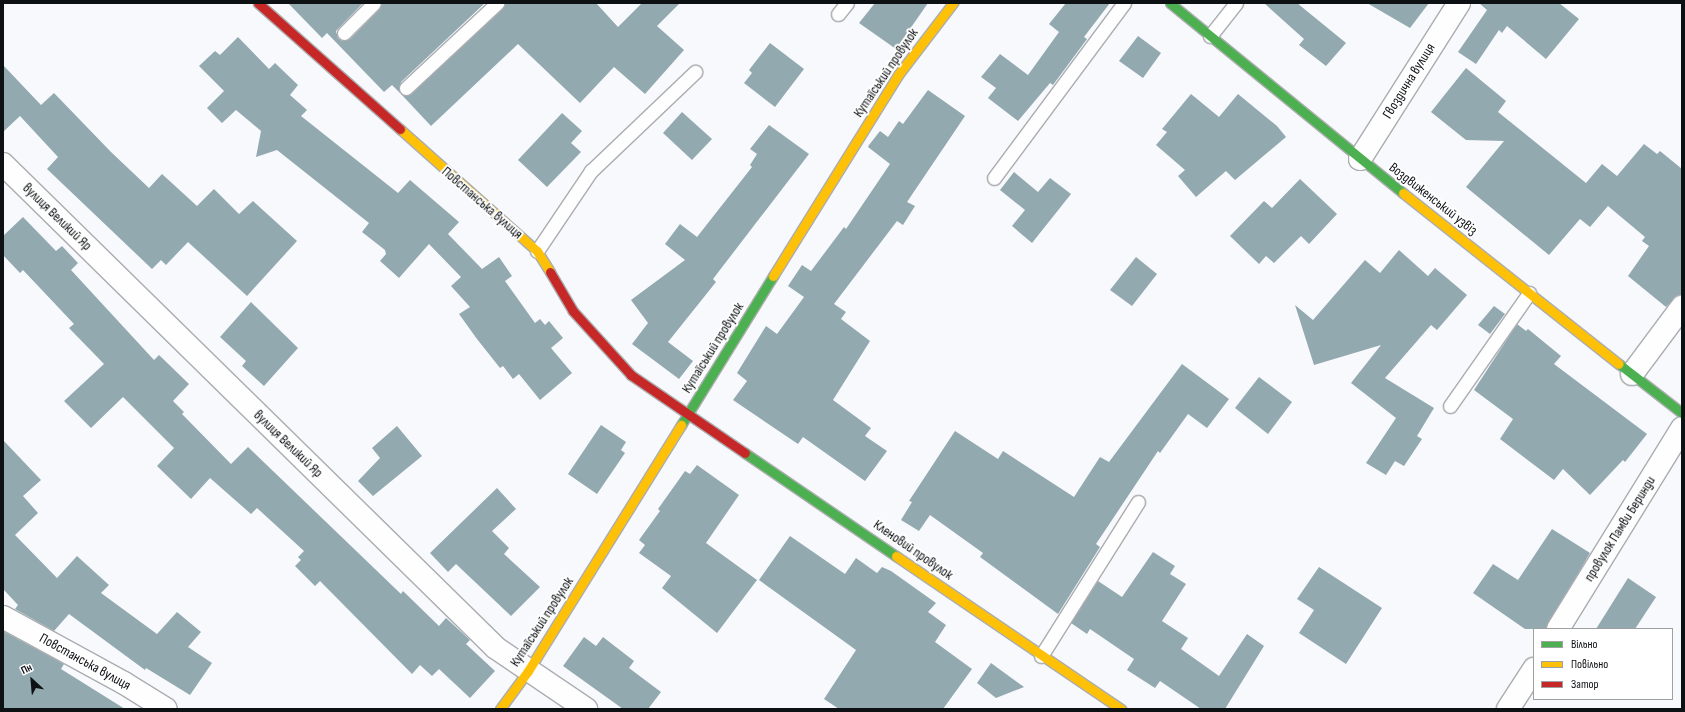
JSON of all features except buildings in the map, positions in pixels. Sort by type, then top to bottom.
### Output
[{"type":"street","name":"Повстанська вулиця","points":[[258,3],[537,252],[573,311],[631,375],[689,415]]},
{"type":"street","name":"Кутаїський провулок","points":[[500,709],[528,671],[689,415],[898,75],[953,3]]},
{"type":"street","name":"Воздвиженський узвіз","points":[[1170,3],[1360,159],[1682,413]]},
{"type":"street","name":"Гвоздична вулиця","points":[[1360,159],[1459,3]]},
{"type":"street","name":"вулиця Великий Яр","points":[[3,164],[496,648],[586,709]]},
{"type":"street","points":[[1632,374],[1682,307]]},
{"type":"street","name":"Кленовий провулок","points":[[689,415],[1121,709]]},
{"type":"street","name":"провулок Памви Беринди","points":[[1559,628],[1682,428]]},
{"type":"street","name":"Повстанська вулиця","points":[[3,617],[124,683],[166,709]]},
{"type":"street","points":[[1508,709],[1533,671]]},
{"type":"lane","points":[[344,33],[374,3]]},
{"type":"lane","points":[[406,88],[497,3]]},
{"type":"lane","points":[[838,14],[847,3]]},
{"type":"lane","points":[[994,178],[1124,3]]},
{"type":"lane","points":[[1210,36],[1236,3]]},
{"type":"lane","points":[[537,252],[591,171],[695,72]]},
{"type":"lane","points":[[1450,406],[1529,292]]},
{"type":"lane","points":[[1041,656],[1138,502]]},
{"type":"traffic: fast","points":[[1170,3],[1403,193]]},
{"type":"traffic: fast","points":[[681,425],[773,276]]},
{"type":"traffic: fast","points":[[1619,364],[1682,413]]},
{"type":"traffic: fast","points":[[745,453],[896,556]]},
{"type":"traffic: slow","points":[[773,276],[898,75],[953,3]]},
{"type":"traffic: slow","points":[[400,129],[537,251],[550,272]]},
{"type":"traffic: slow","points":[[1403,193],[1619,364]]},
{"type":"traffic: slow","points":[[500,709],[528,671],[681,425]]},
{"type":"traffic: slow","points":[[896,556],[1121,709]]},
{"type":"traffic: jam","points":[[258,3],[400,129]]},
{"type":"traffic: jam","points":[[550,272],[573,311],[631,375],[745,453]]}]
